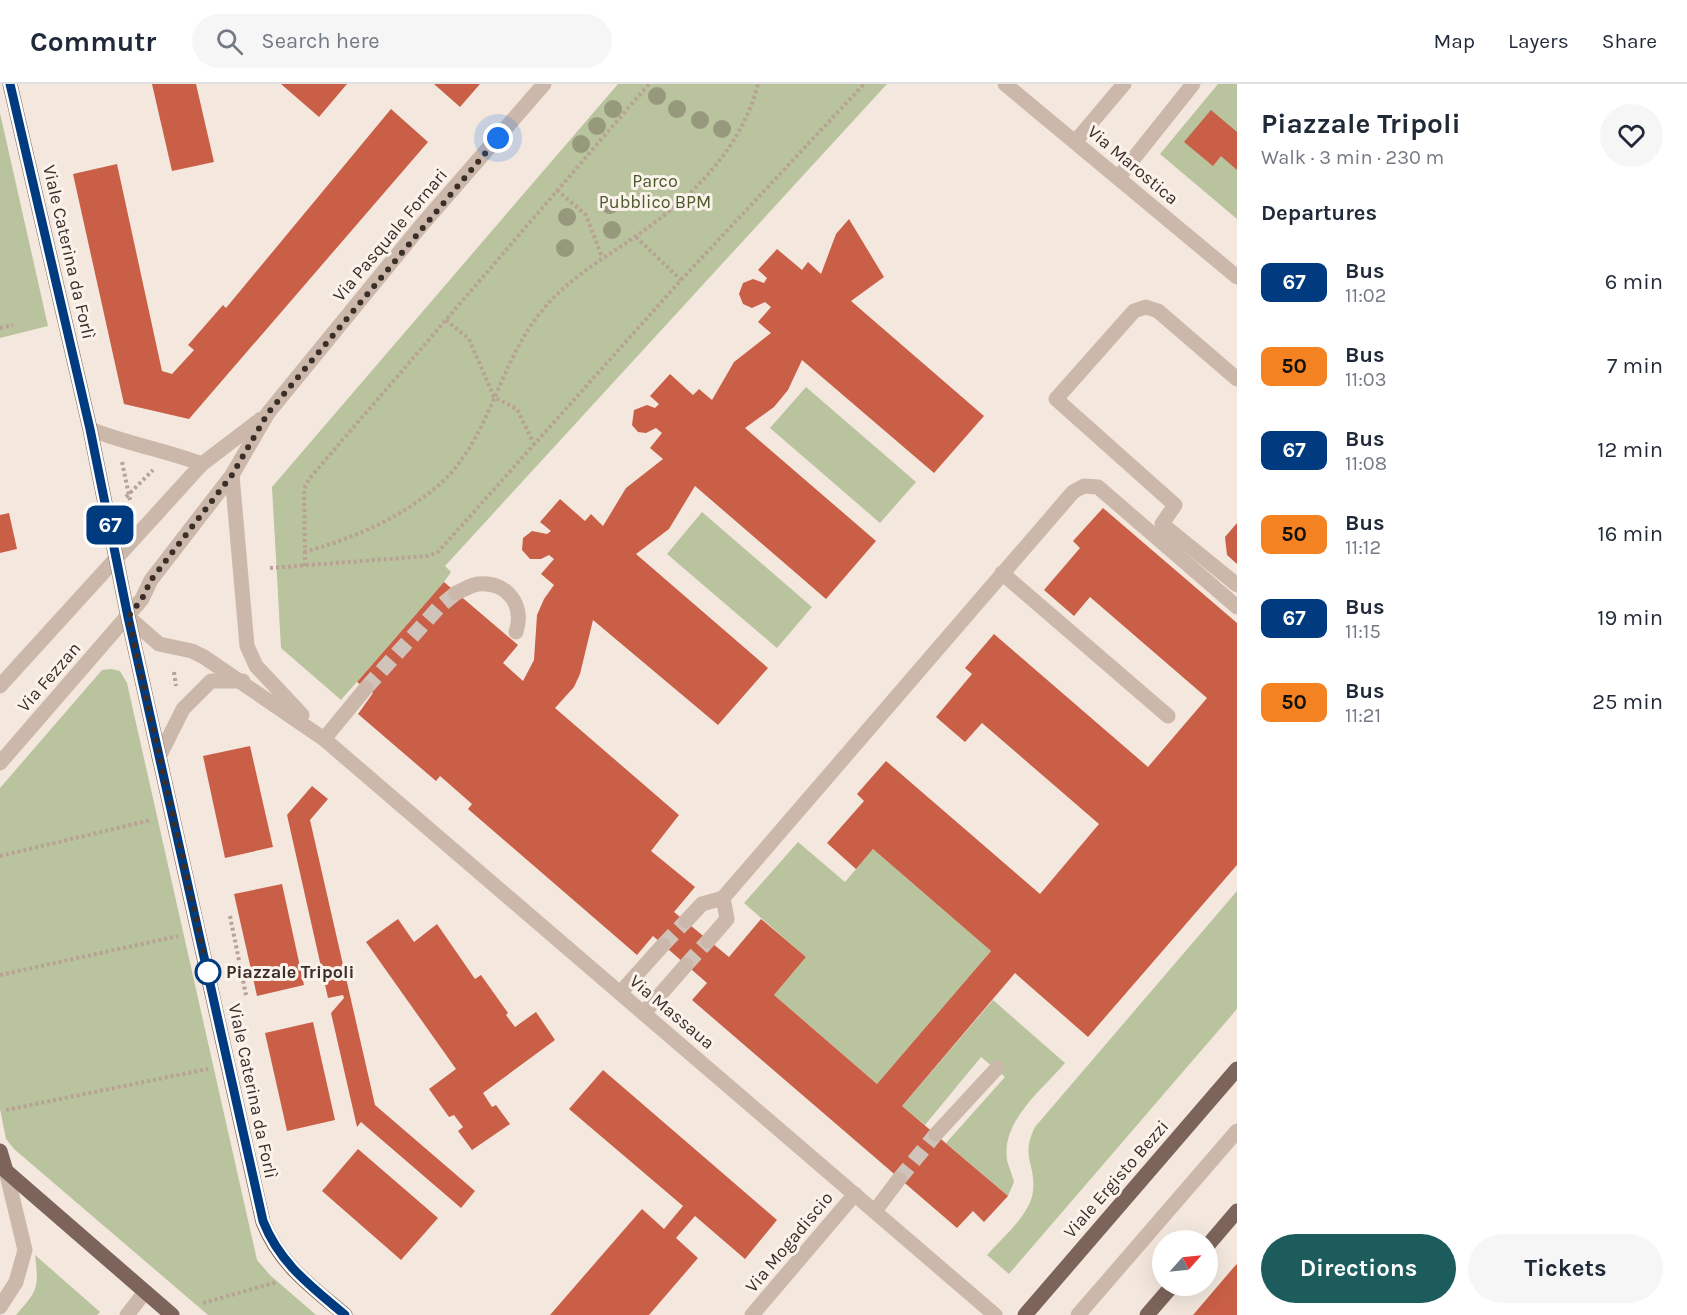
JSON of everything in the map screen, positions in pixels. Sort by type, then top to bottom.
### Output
[{"type":"main road","name":"Viale Caterina da Forlì","points":[[10,84],[90,429],[128,617],[263,1221],[272,1245],[290,1267],[345,1315]]},
{"type":"main road","name":"Viale Ergisto Bezzi","points":[[1025,1315],[1237,1069]]},
{"type":"main road","points":[[0,1151],[6,1171],[172,1315]]},
{"type":"main road","points":[[1218,1233],[1237,1211]]},
{"type":"main road","points":[[1147,1315],[1163,1296]]},
{"type":"street","name":"Via Pasquale Fornari","points":[[232,475],[268,413],[420,227],[544,84]]},
{"type":"street","name":"Via Marostica","points":[[1005,84],[1237,277]]},
{"type":"street","points":[[1075,142],[1124,84]]},
{"type":"street","points":[[1118,178],[1193,84]]},
{"type":"street","points":[[1237,379],[1158,311],[1146,307],[1134,311],[1056,399],[1175,505],[1162,524],[1237,585]]},
{"type":"street","name":"Via Pasquale Fornari","points":[[202,464],[268,413]]},
{"type":"street","points":[[90,429],[120,440],[170,452],[202,464],[117,559]]},
{"type":"street","points":[[232,475],[151,580],[142,599],[128,617],[159,644],[192,651],[243,681],[324,739]]},
{"type":"street","points":[[232,475],[247,646],[256,666],[324,739]]},
{"type":"street","points":[[686,921],[702,904],[723,898],[1073,492],[1084,486],[1098,487],[1237,607]]},
{"type":"street","name":"Via Fezzan","points":[[0,686],[117,559]]},
{"type":"street","points":[[1002,573],[1168,716]]},
{"type":"street","points":[[456,593],[476,584],[498,586],[511,595],[518,608],[520,622],[516,632]]},
{"type":"street","name":"Via Fezzan","points":[[0,763],[128,617]]},
{"type":"street","points":[[159,757],[183,709],[211,681],[243,681]]},
{"type":"street","points":[[324,739],[366,688]]},
{"type":"street","name":"Via Massaua","points":[[324,739],[995,1315]]},
{"type":"street","points":[[708,940],[727,919],[723,898]]},
{"type":"street","points":[[620,993],[663,945]]},
{"type":"street","points":[[644,1013],[686,965]]},
{"type":"street","points":[[936,1134],[997,1068]]},
{"type":"street","points":[[1078,1315],[1237,1131]]},
{"type":"street","points":[[0,1307],[16,1282],[25,1250],[6,1171]]},
{"type":"street","points":[[875,1211],[899,1179]]},
{"type":"street","name":"Via Mogadiscio","points":[[752,1315],[855,1194]]},
{"type":"street","points":[[127,1315],[145,1292]]},
{"type":"path","points":[[304,566],[304,489],[309,479],[649,84]]},
{"type":"path","points":[[304,552],[397,515],[442,482],[460,460],[477,433],[524,334],[542,310],[562,289],[602,257],[636,237],[674,209],[701,183],[723,157],[754,102],[759,84]]},
{"type":"path","points":[[270,568],[428,556],[438,552],[681,280],[864,84]]},
{"type":"path","points":[[557,190],[586,215],[602,257]]},
{"type":"path","points":[[636,237],[681,280]]},
{"type":"path","points":[[446,320],[469,339],[494,397],[517,409],[534,444]]},
{"type":"path","points":[[0,328],[13,325]]},
{"type":"path","points":[[122,461],[128,497],[158,465]]},
{"type":"path","points":[[168,678],[174,677]]},
{"type":"path","points":[[0,856],[153,819]]},
{"type":"path","points":[[230,916],[246,995]]},
{"type":"path","points":[[0,975],[179,936]]},
{"type":"path","points":[[6,1110],[208,1069]]},
{"type":"path","points":[[203,1303],[278,1282]]},
{"type":"green space","name":"Parco Pubblico BPM","points":[[618,84],[887,84],[445,566],[451,572],[444,582],[341,700],[281,648],[272,487]]},
{"type":"green space","points":[[1218,84],[1237,84],[1237,219],[1160,154]]},
{"type":"green space","points":[[0,113],[48,326],[0,338]]},
{"type":"green space","points":[[806,387],[916,482],[880,523],[770,428]]},
{"type":"green space","points":[[702,512],[812,607],[777,648],[667,554]]},
{"type":"green space","points":[[102,670],[120,671],[127,683],[257,1260],[270,1275],[316,1315],[208,1315],[14,1149],[6,1139],[0,1109],[0,788]]},
{"type":"green space","points":[[798,842],[845,882],[873,849],[991,951],[877,1084],[774,995],[806,957],[744,903]]},
{"type":"green space","points":[[1237,891],[1237,1009],[1009,1274],[987,1255],[1022,1217],[1031,1200],[1033,1182],[1029,1146],[1035,1127]]},
{"type":"green space","points":[[993,1000],[1065,1063],[1025,1107],[1010,1132],[1007,1160],[1014,1182],[1008,1196],[946,1143],[1005,1077],[981,1057],[925,1125],[902,1106]]},
{"type":"green space","points":[[35,1255],[100,1312],[97,1315],[16,1315],[33,1294],[37,1282]]},
{"type":"building","points":[[152,84],[196,84],[214,162],[172,171]]},
{"type":"building","points":[[281,84],[347,84],[319,117]]},
{"type":"building","points":[[434,84],[480,84],[460,107]]},
{"type":"building","points":[[391,109],[428,142],[189,419],[124,404],[73,174],[117,164],[162,371],[172,374],[194,350],[188,345],[223,305],[226,308]]},
{"type":"building","points":[[1211,110],[1237,132],[1237,170],[1221,156],[1213,166],[1184,142]]},
{"type":"building","points":[[849,219],[884,277],[851,301],[984,416],[934,473],[802,360],[788,390],[774,407],[745,428],[876,541],[826,599],[695,486],[669,529],[636,554],[768,668],[718,725],[593,620],[580,674],[574,687],[555,708],[679,815],[651,851],[695,887],[674,912],[729,957],[761,919],[806,957],[774,995],[877,1084],[991,951],[873,849],[856,869],[827,843],[864,801],[857,794],[886,761],[1040,894],[1099,824],[982,723],[965,742],[936,717],[972,674],[965,668],[994,634],[1148,767],[1207,698],[1090,597],[1074,616],[1044,590],[1080,548],[1073,541],[1103,508],[1237,623],[1237,865],[1088,1037],[1015,973],[902,1106],[1008,1196],[984,1222],[973,1211],[957,1228],[692,1000],[707,983],[653,936],[637,955],[468,809],[472,804],[440,776],[436,781],[358,714],[373,693],[357,682],[444,582],[518,645],[503,663],[523,681],[534,660],[537,615],[554,585],[541,574],[554,559],[549,555],[541,559],[530,559],[522,550],[523,538],[532,531],[547,534],[551,531],[540,522],[560,499],[585,521],[591,514],[603,526],[626,488],[663,459],[650,448],[662,433],[656,428],[646,433],[638,432],[632,425],[634,410],[647,405],[655,408],[659,404],[650,396],[670,374],[693,395],[699,389],[712,400],[734,362],[771,333],[758,322],[771,307],[765,302],[752,308],[743,304],[739,294],[743,283],[753,279],[764,283],[767,278],[758,270],[777,249],[802,270],[808,262],[821,274],[836,234]]},
{"type":"building","points":[[9,513],[17,549],[0,553],[0,515]]},
{"type":"building","points":[[1237,523],[1237,564],[1227,555],[1225,537]]},
{"type":"building","points":[[250,746],[273,847],[225,858],[203,756]]},
{"type":"building","points":[[312,786],[328,799],[310,820],[375,1105],[475,1191],[461,1208],[361,1122],[357,1127],[331,1013],[344,998],[343,995],[328,998],[287,815]]},
{"type":"building","points":[[282,884],[304,985],[257,996],[234,894]]},
{"type":"building","points":[[398,919],[414,942],[437,924],[475,979],[481,975],[508,1013],[506,1015],[515,1027],[536,1012],[555,1040],[483,1093],[492,1107],[496,1105],[510,1124],[472,1150],[458,1131],[463,1127],[454,1115],[449,1117],[429,1089],[456,1069],[366,942]]},
{"type":"building","points":[[313,1022],[335,1120],[287,1131],[265,1033]]},
{"type":"building","points":[[603,1070],[777,1220],[745,1259],[695,1216],[676,1238],[698,1258],[649,1315],[550,1315],[642,1209],[664,1229],[683,1206],[569,1109]]},
{"type":"building","points":[[358,1149],[438,1218],[401,1260],[322,1191]]},
{"type":"building","points":[[1237,1264],[1237,1315],[1193,1315],[1209,1296],[1218,1296],[1218,1286]]},
{"type":"tunnel","points":[[366,688],[439,607],[456,593]]},
{"type":"tunnel","points":[[663,945],[686,921]]},
{"type":"tunnel","points":[[686,965],[708,941]]},
{"type":"tunnel","points":[[899,1179],[936,1134]]},
{"type":"bus line","name":"67","points":[[10,84],[90,429],[128,617],[263,1221],[272,1245],[290,1267],[345,1315]]},
{"type":"place","name":"Piazzale Tripoli","points":[[208,972]]},
{"type":"route","points":[[208,972],[128,617],[142,599],[151,580],[232,475],[268,413],[420,227],[498,138]]}]
